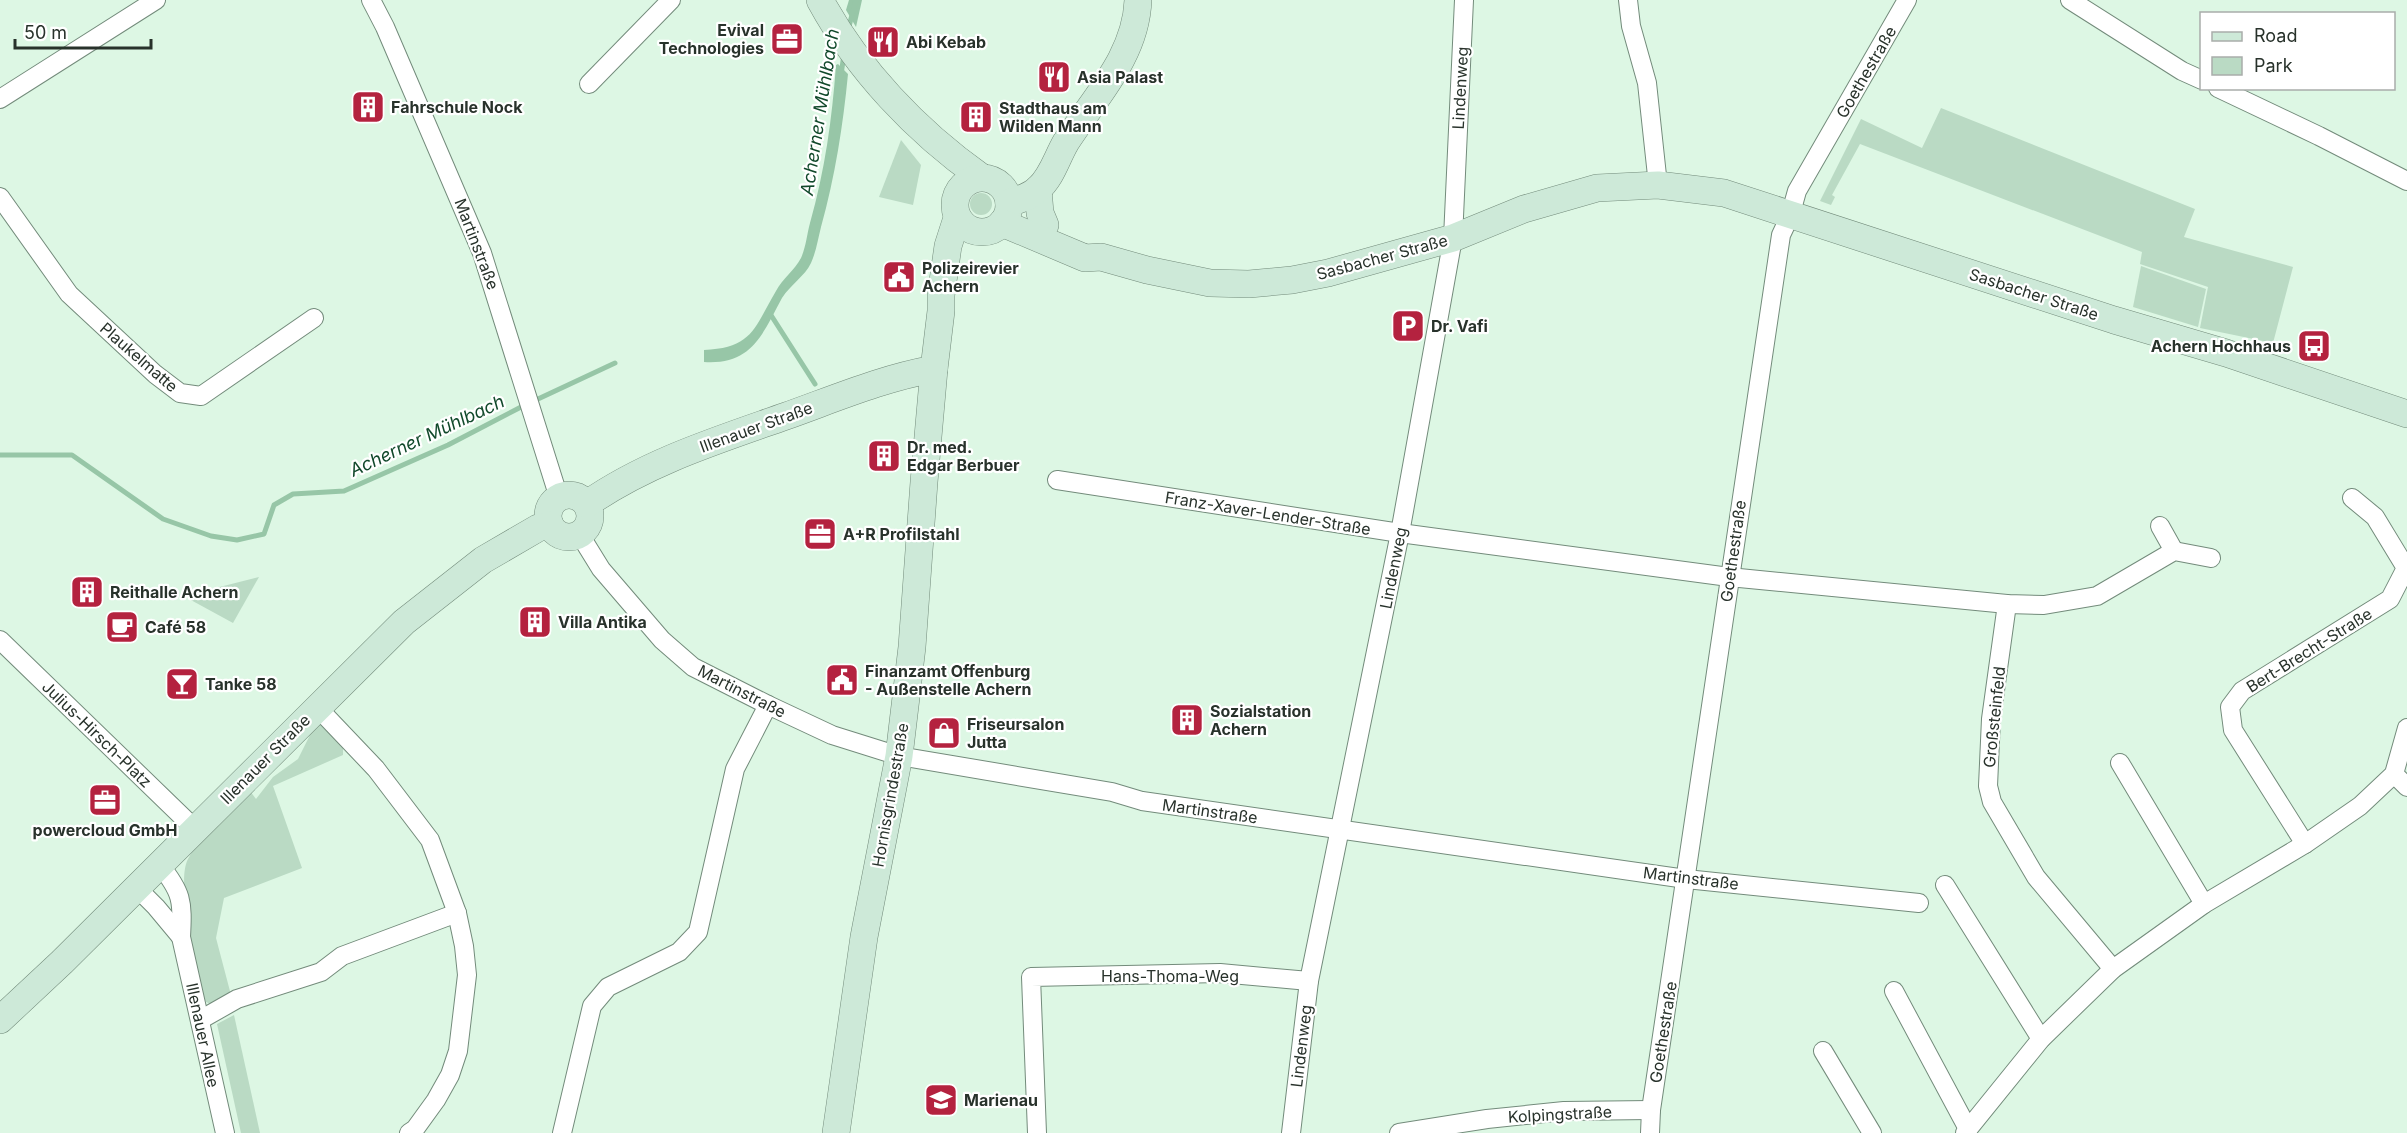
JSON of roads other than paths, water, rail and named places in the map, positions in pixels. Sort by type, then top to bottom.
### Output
[{"type":"main road","points":[[820,0],[846,44],[912,120],[1001,199]]},
{"type":"main road","points":[[1045,225],[1040,213],[1038,189],[1056,163],[1065,144],[1118,67],[1131,41],[1138,12],[1138,0]]},
{"type":"main road","points":[[912,120],[958,191],[965,182],[1001,199],[1038,189]]},
{"type":"main road","points":[[967,225],[988,231],[1001,199],[1052,150],[1065,144]]},
{"type":"main road","name":"Sasbacher Straße","points":[[1001,199],[1085,258],[1101,257],[1147,270],[1210,283],[1249,284],[1292,280],[1328,273],[1453,238],[1524,209],[1597,188],[1658,185],[1724,193],[1759,202],[1790,216],[2114,321],[2226,353],[2407,414]]},
{"type":"main road","name":"Hornisgrindestraße","points":[[836,1133],[864,937],[898,756],[912,647],[934,369],[948,246],[967,225],[954,207],[958,191]]},
{"type":"main road","name":"Sasbacher Straße","points":[[1001,199],[1045,225],[1092,246],[1101,257]]},
{"type":"main road","name":"Illenauer Straße","points":[[586,504],[616,485],[652,467],[713,441],[847,394],[934,369]]},
{"type":"main road","points":[[574,496],[586,504],[590,521],[580,535],[566,537],[560,535],[550,525],[549,510],[559,498],[574,496]]},
{"type":"main road","name":"Illenauer Straße","points":[[0,1020],[404,622],[483,560],[538,528],[550,525]]},
{"type":"street","points":[[0,99],[156,0]]},
{"type":"street","name":"Martinstraße","points":[[371,0],[385,27],[482,253],[559,498]]},
{"type":"street","points":[[589,84],[671,0]]},
{"type":"street","name":"Lindenweg","points":[[1291,1133],[1309,981],[1400,534],[1453,238],[1464,0]]},
{"type":"street","points":[[1628,0],[1631,26],[1647,83],[1658,185]]},
{"type":"street","name":"Goethestraße","points":[[1650,1133],[1651,1110],[1781,235],[1790,216],[1797,191],[1908,0]]},
{"type":"street","points":[[2070,0],[2182,71],[2200,79]]},
{"type":"street","points":[[2222,90],[2407,181]]},
{"type":"street","name":"Plaukelmatte","points":[[0,197],[69,294],[155,374],[180,393],[201,396],[314,318]]},
{"type":"street","name":"Franz-Xaver-Lender-Straße","points":[[1057,480],[1400,534],[1730,577]]},
{"type":"street","name":"Bert-Brecht-Straße","points":[[2304,844],[2233,730],[2230,707],[2242,691],[2390,599],[2406,568],[2375,517],[2352,498]]},
{"type":"street","points":[[2160,526],[2174,551]]},
{"type":"street","name":"Martinstraße","points":[[580,535],[601,569],[662,640],[693,667],[832,735],[898,756],[1112,792],[1142,801],[1340,830],[1686,879],[1919,903]]},
{"type":"street","points":[[1730,577],[2007,604],[2044,605],[2097,596],[2174,551],[2211,558]]},
{"type":"street","name":"Großsteinfeld","points":[[2007,604],[1991,719],[1988,786],[1992,802],[2036,877],[2113,969]]},
{"type":"street","name":"Julius-Hirsch-Platz","points":[[0,640],[195,829]]},
{"type":"street","points":[[562,1133],[592,1006],[608,987],[679,952],[698,932],[735,769],[768,705]]},
{"type":"street","points":[[317,707],[376,769],[430,840],[457,913],[467,975],[458,1052],[450,1075],[436,1100],[415,1129],[409,1133]]},
{"type":"street","points":[[1894,991],[1967,1131],[2041,1039],[2113,969],[2204,904],[2304,844],[2360,806],[2394,774],[2407,728]]},
{"type":"street","points":[[2120,763],[2204,904]]},
{"type":"street","points":[[2394,774],[2407,787]]},
{"type":"street","name":"Illenauer Allee","points":[[159,864],[176,884],[182,911],[181,937],[225,1133]]},
{"type":"street","points":[[1946,885],[2041,1039]]},
{"type":"street","name":"Illenauer Allee","points":[[136,887],[181,937]]},
{"type":"street","points":[[200,1020],[237,999],[321,972],[342,956],[457,913]]},
{"type":"street","name":"Hans-Thoma-Weg","points":[[1037,1133],[1031,977],[1220,973],[1309,981]]},
{"type":"street","points":[[1823,1051],[1872,1133]]},
{"type":"street","name":"Kolpingstraße","points":[[1399,1133],[1488,1119],[1564,1111],[1651,1110]]},
{"type":"waterway","name":"Acherner Mühlbach","points":[[848,30],[856,0]]},
{"type":"waterway","name":"Acherner Mühlbach","points":[[841,75],[844,54]]},
{"type":"waterway","points":[[769,312],[815,384]]},
{"type":"waterway","name":"Acherner Mühlbach","points":[[0,455],[72,455],[163,519],[211,536],[237,540],[264,534],[274,505],[293,494],[344,491],[448,445],[523,406],[615,363]]},
{"type":"place","name":"Evival Technologies","points":[[787,39]]},
{"type":"place","name":"Abi Kebab","points":[[883,42]]},
{"type":"place","name":"Asia Palast","points":[[1054,77]]},
{"type":"place","name":"Fahrschule Nock","points":[[368,107]]},
{"type":"place","name":"Stadthaus am Wilden Mann","points":[[976,117]]},
{"type":"place","name":"Polizeirevier Achern","points":[[899,277]]},
{"type":"place","name":"Dr. Vafi","points":[[1408,326]]},
{"type":"place","name":"Achern Hochhaus","points":[[2314,346]]},
{"type":"place","name":"Dr. med. Edgar Berbuer","points":[[884,456]]},
{"type":"place","name":"A+R Profilstahl","points":[[820,534]]},
{"type":"place","name":"Reithalle Achern","points":[[87,592]]},
{"type":"place","name":"Villa Antika","points":[[535,622]]},
{"type":"place","name":"Café 58","points":[[122,627]]},
{"type":"place","name":"Finanzamt Offenburg - Außenstelle Achern","points":[[842,680]]},
{"type":"place","name":"Tanke 58","points":[[182,684]]},
{"type":"place","name":"Sozialstation Achern","points":[[1187,720]]},
{"type":"place","name":"Friseursalon Jutta","points":[[944,733]]},
{"type":"place","name":"powercloud GmbH","points":[[105,800]]},
{"type":"place","name":"Marienau","points":[[941,1100]]}]
